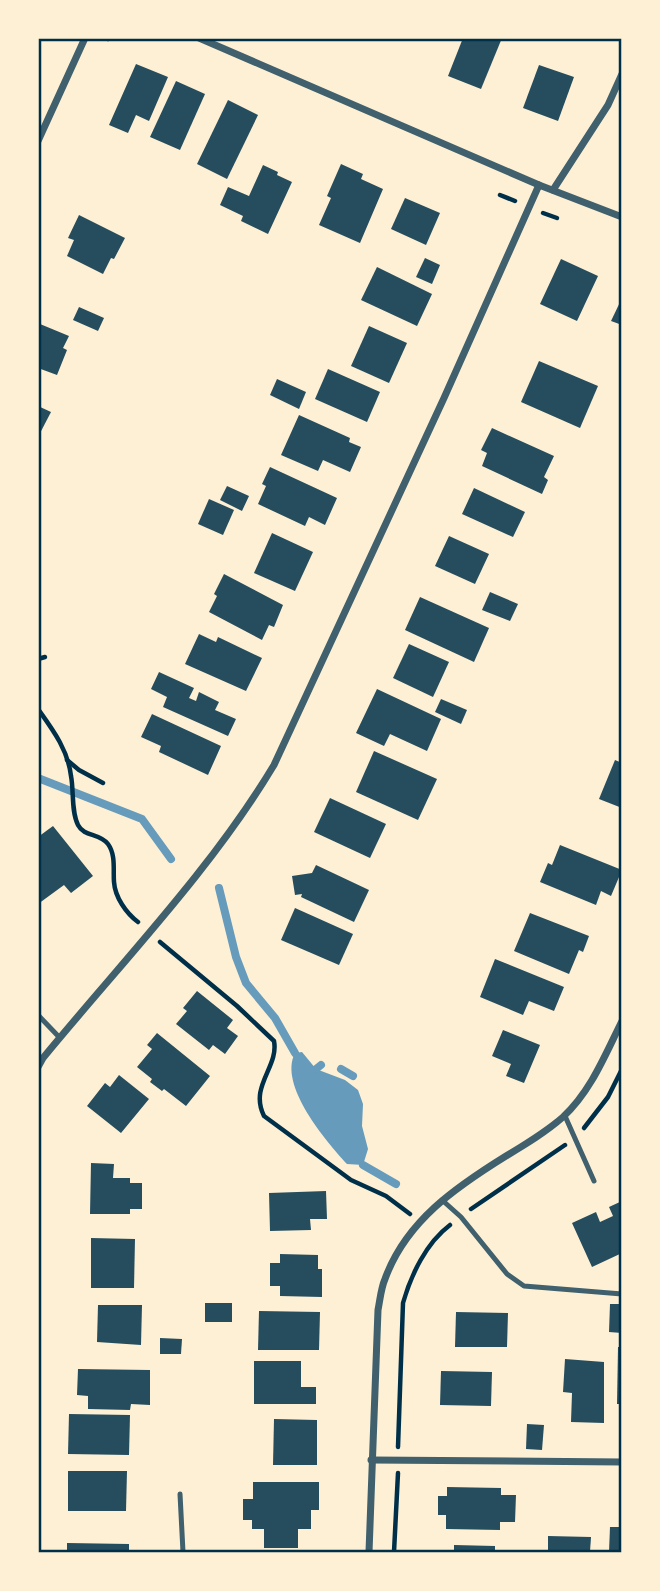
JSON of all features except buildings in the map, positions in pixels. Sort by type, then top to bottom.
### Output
[{"type":"street","points":[[38,141],[85,38]]},
{"type":"street","points":[[199,38],[539,185],[621,217]]},
{"type":"street","points":[[553,190],[608,105],[621,74]]},
{"type":"street","points":[[38,1067],[251,803],[274,765],[444,398],[539,185]]},
{"type":"street","points":[[369,1552],[378,1310],[384,1280],[404,1241],[419,1221],[442,1200],[565,1116],[593,1082],[621,1021]]},
{"type":"street","points":[[371,1460],[621,1462]]},
{"type":"lane","points":[[38,1015],[60,1038]]},
{"type":"lane","points":[[565,1116],[594,1181]]},
{"type":"lane","points":[[442,1200],[461,1217],[507,1274],[524,1286],[621,1294]]},
{"type":"lane","points":[[180,1494],[183,1552]]},
{"type":"path","points":[[38,659],[45,657]]},
{"type":"path","points":[[38,709],[62,743],[71,773],[75,817],[79,827],[87,834],[97,835],[109,845],[114,862],[114,885],[126,913],[237,1006],[274,1041],[276,1049],[261,1090],[260,1108],[264,1116],[351,1180],[386,1196],[419,1221]]},
{"type":"path","points":[[67,759],[79,770],[103,783]]},
{"type":"path","points":[[394,1552],[400,1333],[408,1285],[432,1244],[445,1229],[576,1137],[608,1097],[621,1069]]},
{"type":"water","points":[[302,1052],[316,1069],[345,1080],[358,1090],[363,1104],[362,1126],[368,1149],[363,1165],[347,1164],[317,1127],[298,1096],[291,1066],[295,1053]]},
{"type":"waterway","points":[[38,778],[142,819],[171,859]]},
{"type":"waterway","points":[[219,888],[236,957],[246,983],[275,1018],[295,1053]]},
{"type":"waterway","points":[[316,1069],[321,1065]]},
{"type":"waterway","points":[[341,1069],[353,1076]]},
{"type":"waterway","points":[[363,1165],[396,1184]]}]
